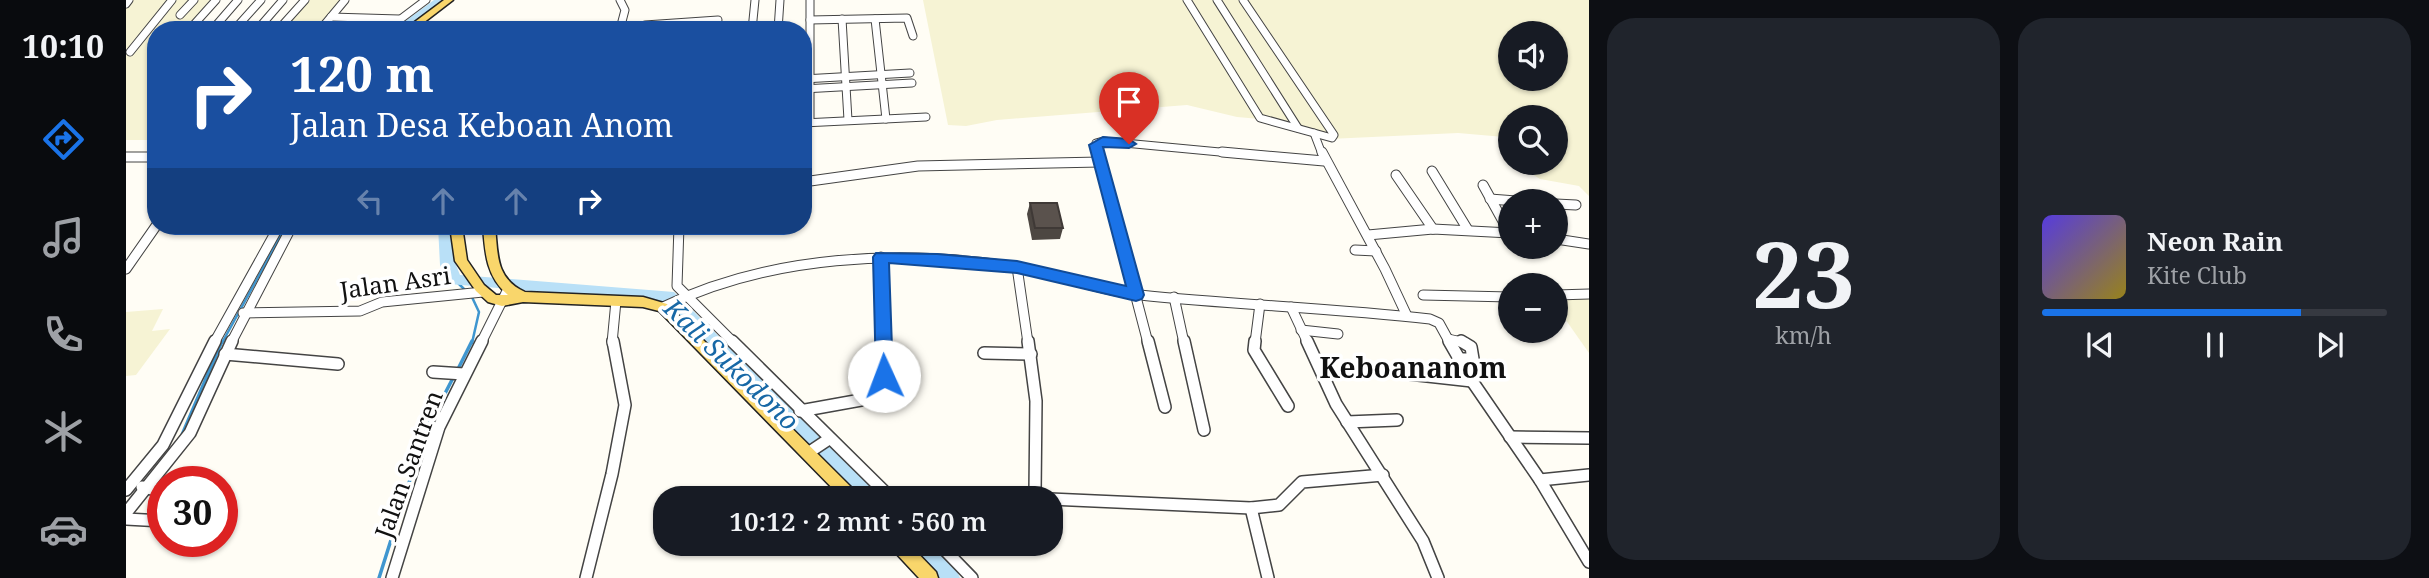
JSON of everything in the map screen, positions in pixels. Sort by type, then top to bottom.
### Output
[{"type":"main road","points":[[420,21],[449,0]]},
{"type":"main road","points":[[457,235],[461,261],[474,286],[492,299],[504,293],[523,297],[643,302],[665,306],[819,446],[845,486]]},
{"type":"main road","points":[[490,235],[494,268],[504,293]]},
{"type":"main road","points":[[474,286],[483,273],[494,268]]},
{"type":"main road","points":[[909,556],[930,578]]},
{"type":"street","points":[[155,21],[172,0]]},
{"type":"street","points":[[180,15],[194,0]]},
{"type":"street","points":[[197,21],[216,0]]},
{"type":"street","points":[[220,21],[238,0]]},
{"type":"street","points":[[242,21],[261,0]]},
{"type":"street","points":[[265,21],[283,0]]},
{"type":"street","points":[[286,21],[305,0]]},
{"type":"street","points":[[328,21],[345,0]]},
{"type":"street","points":[[397,21],[426,0]]},
{"type":"street","points":[[620,0],[625,10],[624,21]]},
{"type":"street","points":[[753,21],[755,0]]},
{"type":"street","points":[[779,21],[780,0]]},
{"type":"street","points":[[810,0],[810,20],[908,18],[913,36]]},
{"type":"street","points":[[1187,0],[1258,116],[1328,137],[1334,135],[1243,0]]},
{"type":"street","points":[[1217,0],[1298,128]]},
{"type":"street","points":[[331,17],[399,19]]},
{"type":"street","points":[[842,19],[848,120]]},
{"type":"street","points":[[875,19],[886,119]]},
{"type":"street","points":[[703,21],[718,20]]},
{"type":"street","points":[[130,52],[147,31]]},
{"type":"street","points":[[812,79],[910,73]]},
{"type":"street","points":[[812,89],[912,83]]},
{"type":"street","points":[[812,123],[926,117]]},
{"type":"street","points":[[1314,133],[1324,161],[1376,251],[1407,316]]},
{"type":"street","points":[[1165,407],[1096,145],[1103,141],[1324,161]]},
{"type":"street","points":[[126,158],[147,157]]},
{"type":"street","points":[[812,181],[918,166],[1100,162]]},
{"type":"street","points":[[1433,171],[1468,230]]},
{"type":"street","points":[[1396,175],[1433,229]]},
{"type":"street","points":[[1483,185],[1498,212]]},
{"type":"street","points":[[1490,199],[1498,200]]},
{"type":"street","points":[[1568,205],[1576,205]]},
{"type":"street","points":[[1367,235],[1433,229],[1498,231]]},
{"type":"street","points":[[126,269],[150,235]]},
{"type":"street","points":[[126,513],[137,486],[236,314],[275,235]]},
{"type":"street","points":[[137,486],[190,433],[225,354],[236,314],[286,235]]},
{"type":"street","points":[[680,235],[677,286],[683,296],[800,411],[819,446],[874,486]]},
{"type":"street","points":[[1568,241],[1589,244]]},
{"type":"street","points":[[1355,250],[1376,251]]},
{"type":"street","points":[[881,257],[884,376]]},
{"type":"street","points":[[665,306],[700,289],[785,269],[881,257],[937,259],[1017,267],[1136,295],[1434,320],[1439,323],[1458,359],[1539,480],[1589,562]]},
{"type":"street","points":[[1017,267],[1036,401],[1035,486]]},
{"type":"street","name":"Jalan Asri","points":[[236,314],[360,311],[382,302],[474,286]]},
{"type":"street","name":"Jalan Santren","points":[[392,578],[427,458],[459,374],[504,293]]},
{"type":"street","points":[[1568,295],[1589,294]]},
{"type":"street","points":[[1423,295],[1498,297]]},
{"type":"street","points":[[1174,297],[1205,430]]},
{"type":"street","points":[[586,578],[612,474],[625,405],[612,348],[616,301]]},
{"type":"street","points":[[1260,304],[1254,350],[1288,406]]},
{"type":"street","points":[[1291,307],[1336,404],[1384,475],[1423,541],[1438,578]]},
{"type":"street","points":[[1301,330],[1338,334]]},
{"type":"street","points":[[984,353],[1031,354]]},
{"type":"street","points":[[225,354],[338,363]]},
{"type":"street","points":[[432,372],[459,374]]},
{"type":"street","points":[[1400,373],[1472,381]]},
{"type":"street","points":[[800,411],[861,400]]},
{"type":"street","points":[[1348,422],[1397,420]]},
{"type":"street","points":[[1510,437],[1589,438]]},
{"type":"street","points":[[1063,500],[1251,508],[1279,505],[1302,482],[1384,475]]},
{"type":"street","points":[[1539,480],[1589,475]]},
{"type":"street","points":[[1251,508],[1268,578]]},
{"type":"street","points":[[126,519],[147,520]]},
{"type":"street","points":[[951,556],[972,578]]},
{"type":"shaded area","points":[[126,0],[215,0],[198,21],[147,21],[147,140],[126,140]]},
{"type":"shaded area","points":[[309,0],[340,0],[322,21],[290,21]]},
{"type":"shaded area","points":[[923,0],[1589,0],[1589,196],[1579,186],[1540,179],[1534,175],[1568,175],[1568,105],[1498,105],[1498,136],[1458,133],[1329,139],[1295,122],[1237,117],[1187,105],[997,120],[966,126],[948,125]]},
{"type":"shaded area","points":[[1589,296],[1589,353],[1568,323],[1568,297]]},
{"type":"shaded area","points":[[163,309],[152,331],[170,329],[136,375],[126,376],[126,312]]},
{"type":"building","points":[[1030,203],[1057,203],[1063,228],[1035,228]]},
{"type":"waterway","name":"Kali Sukodono","points":[[411,21],[441,0]]},
{"type":"waterway","points":[[222,343],[281,235]]},
{"type":"waterway","name":"Kali Sukodono","points":[[446,235],[448,265],[455,280],[668,296],[857,486]]},
{"type":"waterway","points":[[455,280],[466,291]]},
{"type":"waterway","points":[[471,295],[479,312],[472,343]]},
{"type":"waterway","points":[[182,435],[222,341]]},
{"type":"waterway","points":[[458,369],[472,341]]},
{"type":"waterway","points":[[379,578],[425,432],[453,378]]},
{"type":"waterway","name":"Kali Sukodono","points":[[928,556],[950,578]]},
{"type":"district","name":"Keboananom","points":[[1413,367]]},
{"type":"route","points":[[884,376],[881,257],[937,259],[1017,267],[1136,295],[1096,145],[1099,141],[1129,144]]}]
